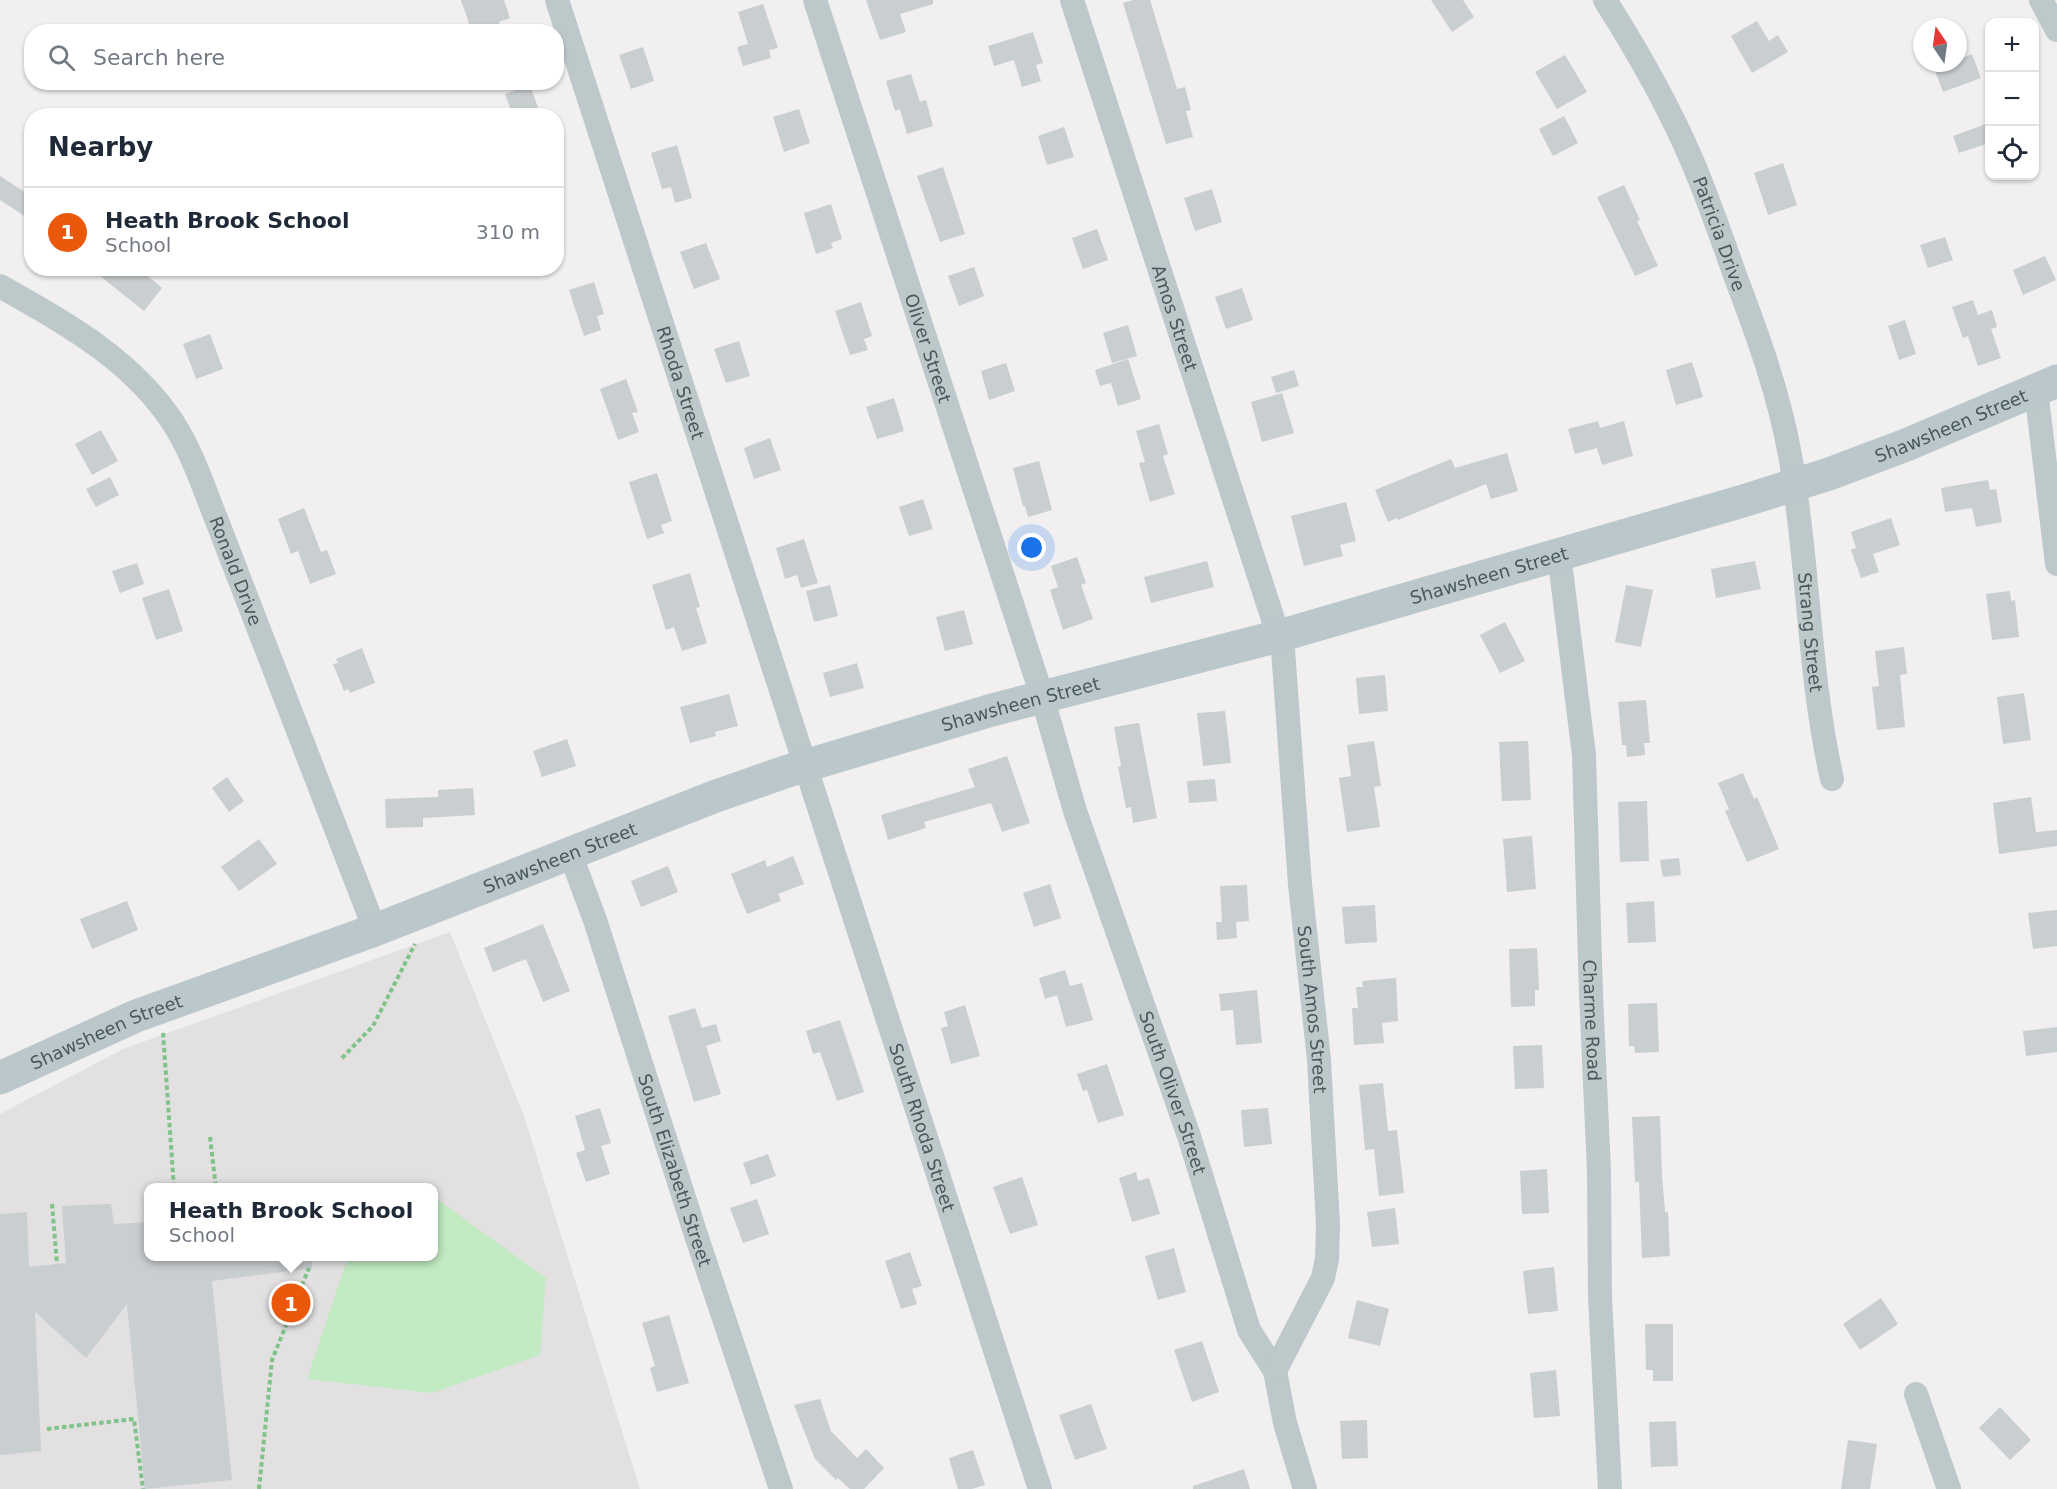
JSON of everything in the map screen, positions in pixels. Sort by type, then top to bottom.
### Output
[{"type":"main road","name":"Shawsheen Street","points":[[0,1078],[136,1016],[375,930],[716,796],[807,765],[1042,696],[1279,636],[1795,485],[1906,445],[2046,386]]},
{"type":"street","name":"Rhoda Street","points":[[557,0],[807,765]]},
{"type":"street","name":"Oliver Street","points":[[815,0],[1042,696]]},
{"type":"street","name":"Amos Street","points":[[1072,0],[1279,636]]},
{"type":"street","name":"Patricia Drive","points":[[1605,0],[1648,71],[1692,161],[1712,210],[1773,383],[1795,485]]},
{"type":"street","points":[[2042,0],[2057,30]]},
{"type":"street","name":"Ronald Drive","points":[[0,286],[69,326],[120,362],[155,398],[174,425],[189,453],[217,521],[375,930]]},
{"type":"street","points":[[2046,386],[2057,564]]},
{"type":"street","name":"Strang Street","points":[[1795,485],[1821,725],[1832,779]]},
{"type":"street","name":"Charme Road","points":[[1559,554],[1584,755],[1599,1172],[1600,1298],[1610,1489]]},
{"type":"street","name":"South Amos Street","points":[[1275,1371],[1323,1278],[1327,1259],[1328,1225],[1319,1059],[1300,884],[1283,650],[1279,636]]},
{"type":"street","name":"South Oliver Street","points":[[1042,696],[1076,811],[1189,1136],[1250,1330],[1275,1371],[1285,1423],[1305,1489]]},
{"type":"street","name":"South Rhoda Street","points":[[807,765],[1040,1489]]},
{"type":"street","name":"South Elizabeth Street","points":[[570,853],[595,920],[781,1489]]},
{"type":"street","points":[[1916,1394],[1949,1489]]},
{"type":"path","points":[[342,1058],[373,1026],[423,930],[415,914]]},
{"type":"path","points":[[163,1030],[174,1183]]},
{"type":"path","points":[[210,1137],[215,1183]]},
{"type":"path","points":[[52,1204],[57,1264]]},
{"type":"path","points":[[259,1489],[272,1360],[309,1268]]},
{"type":"path","points":[[47,1429],[134,1419],[143,1489]]},
{"type":"shaded area","points":[[450,932],[524,1116],[640,1489],[0,1489],[0,1114],[123,1049]]},
{"type":"green space","points":[[438,1200],[546,1278],[540,1355],[432,1393],[307,1379],[347,1261],[438,1261]]},
{"type":"building","points":[[461,0],[504,0],[510,18],[499,22],[500,24],[469,24]]},
{"type":"building","points":[[866,0],[933,0],[933,4],[900,14],[906,32],[880,40]]},
{"type":"building","points":[[1133,0],[1150,0],[1177,89],[1185,87],[1191,110],[1186,111],[1193,137],[1166,144],[1123,3]]},
{"type":"building","points":[[1431,0],[1463,0],[1474,17],[1452,32]]},
{"type":"building","points":[[763,4],[778,48],[769,50],[771,58],[743,66],[737,47],[748,44],[738,12]]},
{"type":"building","points":[[1757,21],[1769,41],[1778,35],[1788,52],[1752,73],[1731,36]]},
{"type":"building","points":[[1033,32],[1043,63],[1036,65],[1041,81],[1022,87],[1014,60],[994,66],[988,46]]},
{"type":"building","points":[[643,47],[654,81],[631,89],[619,55]]},
{"type":"building","points":[[1972,54],[1981,78],[1943,92],[1936,72],[1967,72],[1967,56]]},
{"type":"building","points":[[1565,55],[1587,92],[1557,109],[1535,72]]},
{"type":"building","points":[[911,74],[920,102],[926,100],[933,126],[907,134],[900,109],[895,111],[886,81]]},
{"type":"building","points":[[516,90],[532,90],[538,108],[510,108],[505,94]]},
{"type":"building","points":[[799,109],[810,143],[784,152],[773,117]]},
{"type":"building","points":[[1564,116],[1578,143],[1553,156],[1539,129]]},
{"type":"building","points":[[1985,124],[1985,144],[1959,153],[1953,136]]},
{"type":"building","points":[[1064,127],[1074,157],[1047,165],[1038,136]]},
{"type":"building","points":[[677,145],[692,198],[675,203],[671,187],[662,189],[651,153]]},
{"type":"building","points":[[1783,163],[1797,205],[1768,215],[1754,173]]},
{"type":"building","points":[[943,167],[965,234],[940,242],[917,176]]},
{"type":"building","points":[[0,176],[24,192],[24,216],[0,200]]},
{"type":"building","points":[[1624,185],[1640,220],[1637,221],[1658,266],[1635,276],[1597,197]]},
{"type":"building","points":[[1212,189],[1222,222],[1195,231],[1184,198]]},
{"type":"building","points":[[831,204],[842,239],[831,243],[833,248],[816,254],[804,213]]},
{"type":"building","points":[[1097,229],[1108,260],[1083,269],[1072,238]]},
{"type":"building","points":[[1945,237],[1953,260],[1928,268],[1920,245]]},
{"type":"building","points":[[706,243],[720,279],[694,289],[680,252]]},
{"type":"building","points":[[2045,256],[2056,280],[2023,295],[2013,270]]},
{"type":"building","points":[[974,267],[984,296],[959,306],[948,276]]},
{"type":"building","points":[[100,276],[148,276],[162,288],[144,311]]},
{"type":"building","points":[[594,282],[604,314],[597,316],[601,330],[584,336],[569,290]]},
{"type":"building","points":[[1242,288],[1253,320],[1226,329],[1215,297]]},
{"type":"building","points":[[1973,300],[1978,315],[1992,310],[1997,327],[1991,329],[2001,358],[1978,366],[1968,336],[1963,338],[1952,307]]},
{"type":"building","points":[[861,302],[872,336],[864,339],[868,350],[850,355],[835,311]]},
{"type":"building","points":[[1905,320],[1916,354],[1899,360],[1888,326]]},
{"type":"building","points":[[1128,325],[1137,356],[1112,363],[1103,333]]},
{"type":"building","points":[[210,334],[223,369],[196,379],[183,344]]},
{"type":"building","points":[[739,341],[750,376],[726,383],[714,349]]},
{"type":"building","points":[[1128,359],[1141,399],[1118,406],[1111,383],[1100,386],[1095,370]]},
{"type":"building","points":[[1692,362],[1703,397],[1676,405],[1666,370]]},
{"type":"building","points":[[1006,363],[1015,391],[989,400],[981,371]]},
{"type":"building","points":[[1294,370],[1299,386],[1276,393],[1271,377]]},
{"type":"building","points":[[626,379],[638,412],[632,413],[639,432],[618,440],[600,389]]},
{"type":"building","points":[[1282,393],[1294,433],[1262,442],[1251,402]]},
{"type":"building","points":[[894,398],[904,431],[877,439],[866,407]]},
{"type":"building","points":[[1598,421],[1600,428],[1624,421],[1633,456],[1602,465],[1597,448],[1575,454],[1568,429]]},
{"type":"building","points":[[1159,424],[1168,454],[1163,456],[1175,494],[1150,502],[1139,463],[1145,462],[1136,431]]},
{"type":"building","points":[[101,430],[118,461],[92,475],[75,444]]},
{"type":"building","points":[[770,438],[781,470],[754,479],[744,448]]},
{"type":"building","points":[[1507,453],[1518,491],[1491,499],[1486,484],[1388,522],[1375,490],[1451,459],[1455,468]]},
{"type":"building","points":[[1039,461],[1052,510],[1028,517],[1013,468]]},
{"type":"building","points":[[657,473],[672,521],[661,525],[664,533],[647,539],[629,482]]},
{"type":"building","points":[[110,477],[119,495],[96,507],[86,489]]},
{"type":"building","points":[[1988,480],[1990,490],[1996,489],[2002,522],[1976,527],[1972,508],[1945,512],[1941,488]]},
{"type":"building","points":[[923,499],[933,529],[909,536],[899,507]]},
{"type":"building","points":[[1346,502],[1356,541],[1340,545],[1343,556],[1304,566],[1291,516]]},
{"type":"building","points":[[304,508],[321,552],[327,550],[336,574],[310,584],[298,551],[291,554],[278,519]]},
{"type":"building","points":[[1891,518],[1900,545],[1873,554],[1879,572],[1861,578],[1851,550],[1856,548],[1851,532]]},
{"type":"building","points":[[804,539],[818,583],[801,588],[797,575],[785,579],[776,548]]},
{"type":"building","points":[[1077,557],[1086,583],[1081,585],[1093,619],[1063,630],[1050,590],[1058,587],[1051,566]]},
{"type":"building","points":[[1207,561],[1214,587],[1151,603],[1144,577]]},
{"type":"building","points":[[1755,561],[1761,589],[1716,598],[1711,569]]},
{"type":"building","points":[[137,563],[144,584],[120,593],[112,571]]},
{"type":"building","points":[[690,573],[700,607],[696,608],[707,643],[682,651],[674,627],[666,630],[652,585]]},
{"type":"building","points":[[830,585],[838,616],[814,622],[806,591]]},
{"type":"building","points":[[1626,585],[1653,590],[1641,647],[1615,642]]},
{"type":"building","points":[[169,589],[183,631],[156,640],[142,598]]},
{"type":"building","points":[[2010,591],[2011,601],[2015,600],[2019,637],[1992,640],[1986,594]]},
{"type":"building","points":[[964,610],[973,644],[945,651],[936,617]]},
{"type":"building","points":[[1505,622],[1525,661],[1500,673],[1480,635]]},
{"type":"building","points":[[1904,647],[1907,674],[1900,675],[1905,727],[1877,730],[1872,687],[1879,686],[1875,651]]},
{"type":"building","points":[[362,648],[375,683],[350,693],[348,689],[344,691],[333,664],[338,663],[336,659]]},
{"type":"building","points":[[857,663],[864,688],[830,697],[823,673]]},
{"type":"building","points":[[1385,675],[1388,711],[1359,714],[1356,678]]},
{"type":"building","points":[[2024,693],[2031,740],[2003,744],[1997,697]]},
{"type":"building","points":[[729,694],[738,726],[715,732],[716,736],[690,743],[680,707]]},
{"type":"building","points":[[1646,700],[1650,743],[1644,743],[1645,755],[1627,757],[1626,745],[1622,745],[1618,702]]},
{"type":"building","points":[[1225,711],[1231,763],[1203,766],[1197,713]]},
{"type":"building","points":[[1139,723],[1157,818],[1133,823],[1131,807],[1126,808],[1118,767],[1121,766],[1114,727]]},
{"type":"building","points":[[567,739],[576,766],[542,777],[533,751]]},
{"type":"building","points":[[1374,741],[1381,786],[1374,787],[1380,827],[1347,832],[1339,778],[1351,776],[1347,745]]},
{"type":"building","points":[[1528,741],[1531,800],[1502,801],[1499,742]]},
{"type":"building","points":[[1007,756],[1030,823],[1002,832],[991,803],[924,822],[926,828],[888,840],[881,815],[975,787],[968,769]]},
{"type":"building","points":[[1743,773],[1754,799],[1757,797],[1779,849],[1747,862],[1725,811],[1729,809],[1718,783]]},
{"type":"building","points":[[227,777],[244,801],[229,812],[212,788]]},
{"type":"building","points":[[1215,779],[1217,801],[1189,803],[1187,781]]},
{"type":"building","points":[[473,788],[475,815],[423,818],[423,827],[386,828],[385,799],[438,797],[438,790]]},
{"type":"building","points":[[2031,797],[2036,832],[2057,830],[2057,846],[1999,854],[1993,803]]},
{"type":"building","points":[[1647,801],[1649,861],[1620,862],[1618,802]]},
{"type":"building","points":[[1532,836],[1536,889],[1507,892],[1503,839]]},
{"type":"building","points":[[259,839],[277,864],[239,891],[221,867]]},
{"type":"building","points":[[793,856],[804,884],[778,894],[781,901],[747,914],[731,874],[765,860],[767,867]]},
{"type":"building","points":[[1679,858],[1681,875],[1663,877],[1660,860]]},
{"type":"building","points":[[668,866],[678,892],[641,907],[631,881]]},
{"type":"building","points":[[1050,884],[1061,918],[1034,927],[1023,893]]},
{"type":"building","points":[[1247,885],[1249,921],[1236,922],[1237,938],[1217,940],[1216,922],[1222,922],[1220,886]]},
{"type":"building","points":[[127,901],[138,930],[92,949],[80,919]]},
{"type":"building","points":[[1654,901],[1656,942],[1628,943],[1626,903]]},
{"type":"building","points":[[1375,905],[1377,942],[1345,944],[1342,907]]},
{"type":"building","points":[[2057,910],[2057,946],[2033,949],[2028,913]]},
{"type":"building","points":[[543,924],[570,991],[543,1002],[526,959],[493,972],[484,948]]},
{"type":"building","points":[[1537,948],[1539,990],[1535,990],[1535,1006],[1511,1007],[1509,949]]},
{"type":"building","points":[[1065,970],[1070,986],[1082,983],[1093,1020],[1066,1027],[1057,995],[1045,999],[1039,978]]},
{"type":"building","points":[[1396,978],[1398,1021],[1382,1023],[1384,1043],[1354,1045],[1352,1008],[1358,1008],[1356,987],[1363,987],[1362,981]]},
{"type":"building","points":[[1257,990],[1262,1043],[1236,1045],[1233,1010],[1221,1011],[1219,994]]},
{"type":"building","points":[[1657,1003],[1659,1052],[1635,1053],[1634,1046],[1629,1046],[1628,1004]]},
{"type":"building","points":[[965,1005],[980,1056],[951,1064],[941,1028],[948,1026],[944,1012]]},
{"type":"building","points":[[695,1008],[702,1028],[716,1024],[721,1041],[706,1046],[721,1094],[694,1102],[668,1016]]},
{"type":"building","points":[[840,1020],[864,1092],[837,1101],[820,1052],[813,1054],[806,1031]]},
{"type":"building","points":[[2057,1027],[2057,1052],[2026,1056],[2023,1031]]},
{"type":"building","points":[[1542,1045],[1544,1088],[1515,1089],[1513,1046]]},
{"type":"building","points":[[1107,1064],[1124,1115],[1098,1123],[1087,1090],[1083,1091],[1077,1074]]},
{"type":"building","points":[[1383,1083],[1388,1131],[1397,1130],[1404,1193],[1379,1196],[1374,1149],[1365,1150],[1359,1085]]},
{"type":"building","points":[[600,1108],[611,1143],[601,1146],[610,1174],[586,1182],[576,1153],[585,1150],[575,1116]]},
{"type":"building","points":[[1268,1108],[1272,1144],[1244,1147],[1241,1110]]},
{"type":"building","points":[[1660,1116],[1662,1175],[1665,1212],[1668,1212],[1670,1256],[1642,1258],[1639,1182],[1635,1182],[1632,1117]]},
{"type":"building","points":[[768,1154],[776,1176],[751,1185],[743,1163]]},
{"type":"building","points":[[1547,1169],[1549,1213],[1522,1214],[1520,1171]]},
{"type":"building","points":[[1136,1172],[1138,1181],[1149,1178],[1160,1214],[1132,1222],[1119,1178]]},
{"type":"building","points":[[1022,1177],[1038,1225],[1010,1234],[993,1187]]},
{"type":"building","points":[[757,1199],[769,1234],[743,1243],[730,1208]]},
{"type":"building","points":[[111,1204],[114,1224],[144,1222],[144,1261],[312,1261],[312,1268],[212,1281],[232,1480],[145,1489],[127,1304],[86,1358],[35,1312],[41,1451],[0,1455],[0,1214],[27,1212],[29,1267],[66,1263],[62,1206]]},
{"type":"building","points":[[1395,1208],[1399,1244],[1372,1247],[1367,1212]]},
{"type":"building","points":[[1174,1248],[1186,1292],[1158,1300],[1145,1256]]},
{"type":"building","points":[[910,1252],[922,1286],[912,1289],[917,1304],[901,1309],[885,1261]]},
{"type":"building","points":[[1554,1267],[1558,1311],[1528,1314],[1523,1271]]},
{"type":"building","points":[[1881,1298],[1898,1324],[1860,1350],[1843,1324]]},
{"type":"building","points":[[1357,1300],[1389,1309],[1380,1346],[1348,1338]]},
{"type":"building","points":[[669,1315],[689,1383],[657,1392],[650,1368],[655,1366],[642,1323]]},
{"type":"building","points":[[1645,1324],[1673,1324],[1673,1381],[1653,1381],[1653,1370],[1646,1370]]},
{"type":"building","points":[[1202,1341],[1219,1392],[1192,1402],[1174,1350]]},
{"type":"building","points":[[1556,1370],[1560,1416],[1534,1418],[1530,1373]]},
{"type":"building","points":[[820,1399],[831,1431],[857,1458],[866,1449],[884,1468],[864,1489],[850,1489],[838,1478],[836,1480],[815,1459],[794,1405]]},
{"type":"building","points":[[1091,1404],[1107,1449],[1075,1460],[1059,1415]]},
{"type":"building","points":[[2000,1407],[2031,1440],[2010,1460],[1979,1428]]},
{"type":"building","points":[[1367,1420],[1368,1458],[1342,1459],[1340,1421]]},
{"type":"building","points":[[1676,1421],[1678,1466],[1651,1467],[1649,1422]]},
{"type":"building","points":[[1848,1440],[1877,1444],[1870,1489],[1841,1489]]},
{"type":"building","points":[[973,1450],[985,1485],[972,1489],[958,1489],[949,1458]]},
{"type":"building","points":[[1244,1469],[1250,1489],[1193,1489],[1193,1486]]},
{"type":"place","name":"Heath Brook School","points":[[291,1303]]}]
